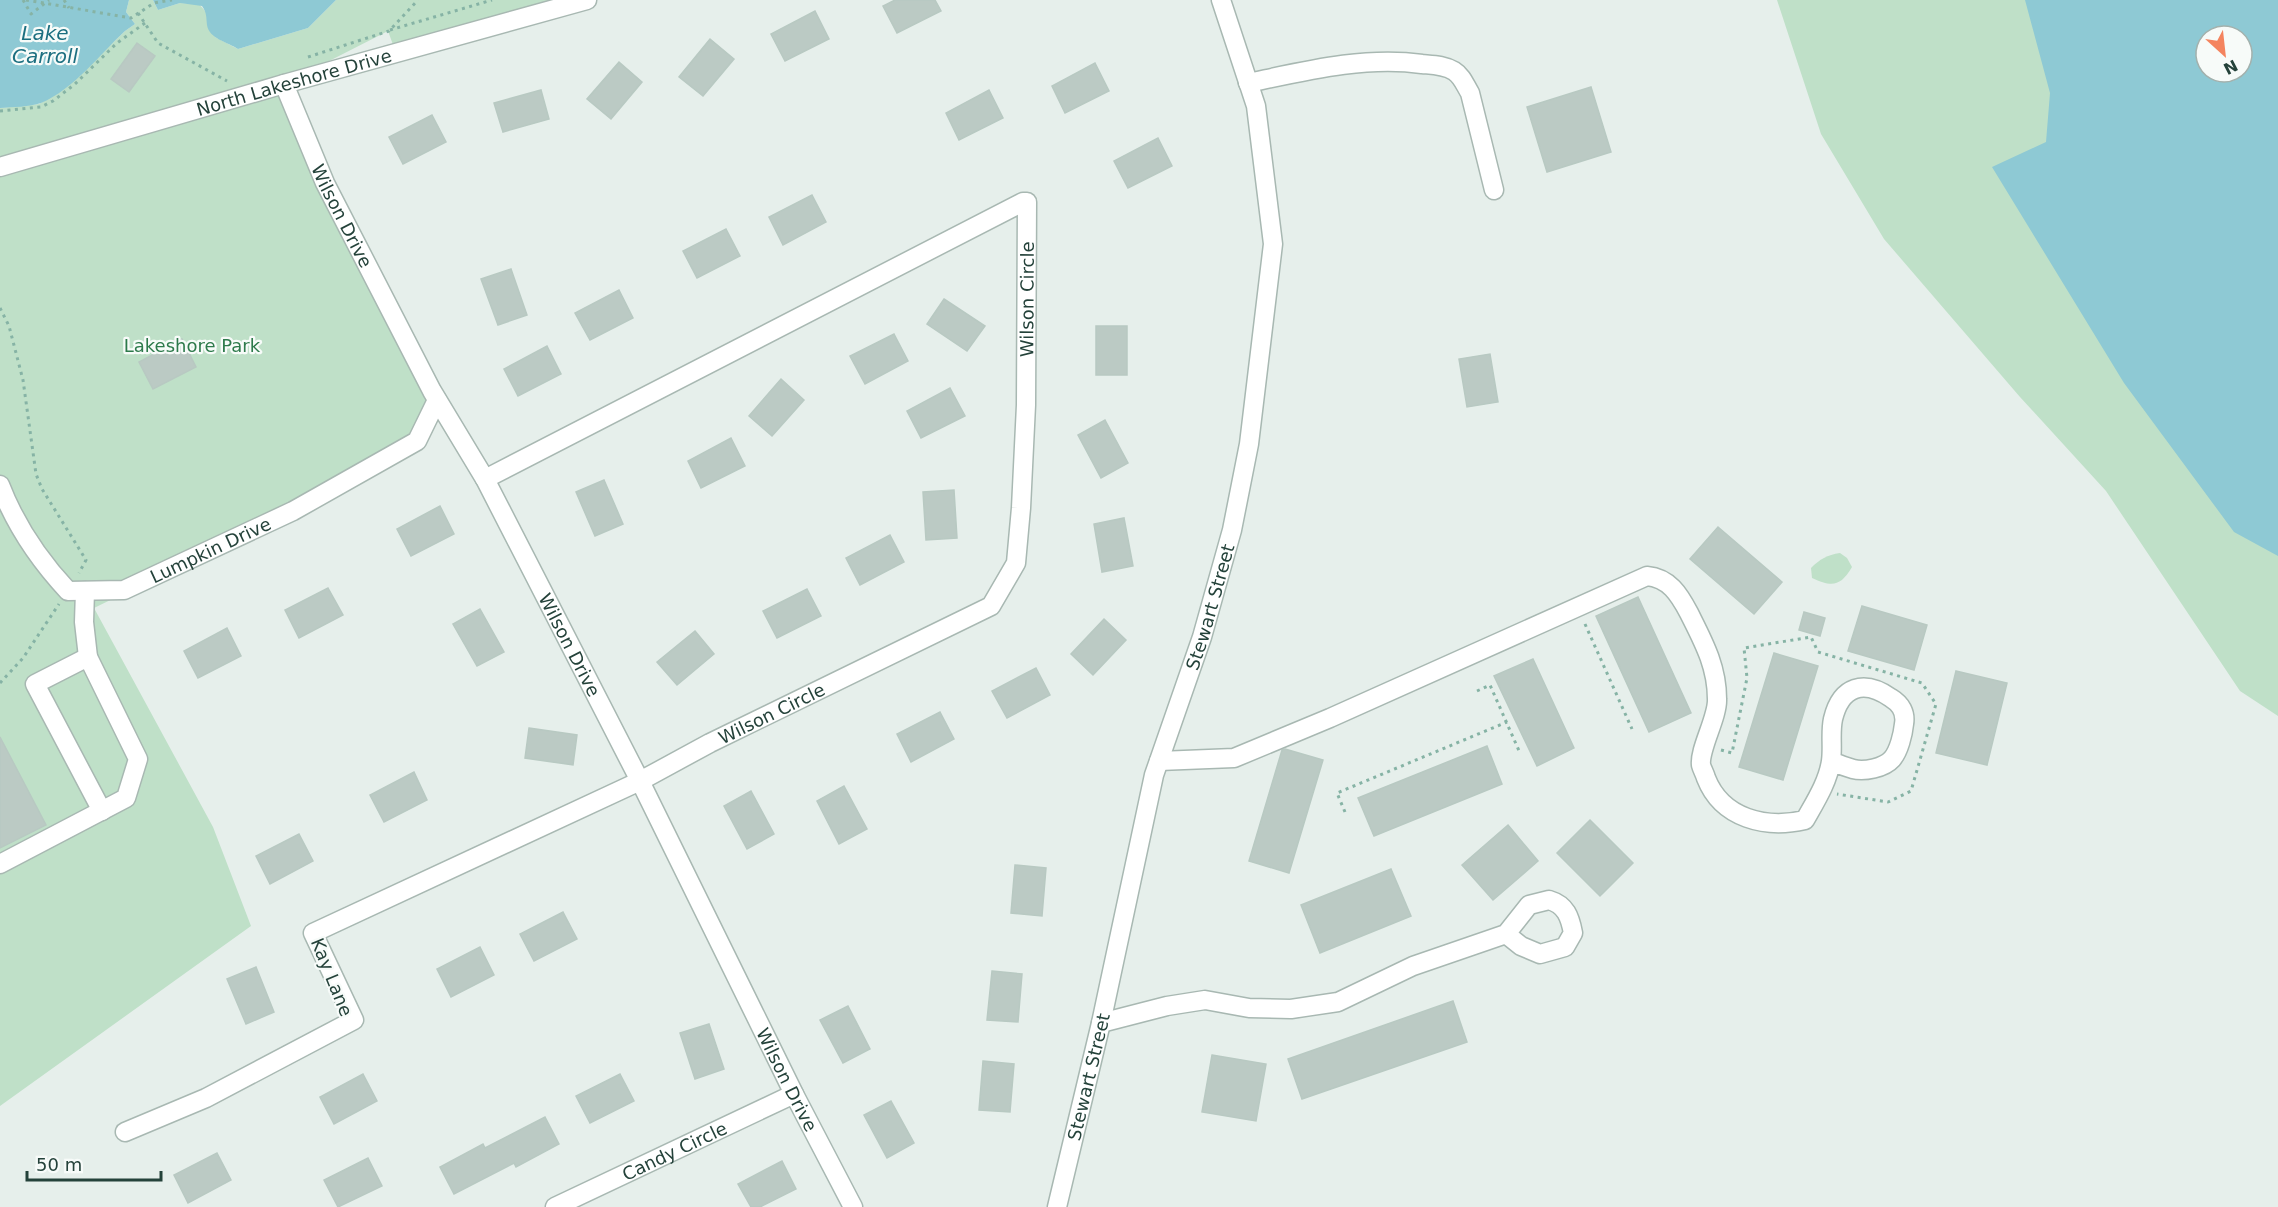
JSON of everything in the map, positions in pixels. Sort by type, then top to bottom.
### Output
[{"type":"street","name":"North Lakeshore Drive","points":[[0,167],[284,84],[587,0]]},
{"type":"street","name":"Stewart Street","points":[[1057,1207],[1101,1023],[1159,761],[1202,637],[1232,530],[1249,444],[1273,243],[1256,106],[1221,0]]},
{"type":"street","points":[[1248,82],[1366,62],[1405,61],[1442,66],[1454,71],[1463,80],[1470,93],[1494,190]]},
{"type":"street","name":"Wilson Drive","points":[[284,84],[325,183],[437,400],[485,479],[640,781],[794,1094],[853,1207]]},
{"type":"street","name":"Wilson Circle","points":[[485,479],[1023,202],[1027,202],[1026,405],[1021,508],[1016,563],[991,606],[710,743],[640,781]]},
{"type":"street","name":"Lumpkin Drive","points":[[76,591],[124,590],[292,511],[417,441],[437,400]]},
{"type":"street","points":[[0,485],[7,503],[47,569],[76,591],[84,622],[88,657],[138,759],[126,798],[0,864]]},
{"type":"street","points":[[1159,761],[1234,758],[1330,718],[1647,576],[1659,577],[1678,592],[1702,636],[1713,664],[1718,701],[1701,765],[1711,790],[1730,811],[1750,821],[1785,825],[1805,820],[1821,791],[1831,761],[1833,719],[1840,703],[1849,691],[1859,686],[1871,687],[1899,703],[1906,716],[1903,736],[1892,759],[1873,769],[1855,770],[1831,761]]},
{"type":"street","points":[[88,657],[36,684],[102,811]]},
{"type":"street","name":"Kay Lane","points":[[125,1132],[206,1098],[354,1020],[313,933],[640,781]]},
{"type":"street","points":[[1101,1023],[1167,1005],[1205,1000],[1249,1008],[1291,1009],[1338,1002],[1413,966],[1506,934],[1529,905],[1542,901],[1554,902],[1564,908],[1570,918],[1573,933],[1565,947],[1540,954],[1521,946],[1506,934]]},
{"type":"street","name":"Candy Circle","points":[[555,1207],[794,1094]]},
{"type":"path","points":[[24,0],[131,18],[154,3],[172,0]]},
{"type":"path","points":[[24,0],[31,14],[49,0]]},
{"type":"path","points":[[64,0],[69,8]]},
{"type":"path","points":[[388,31],[492,0]]},
{"type":"path","points":[[138,13],[158,43],[229,82]]},
{"type":"path","points":[[0,111],[41,107],[53,101],[75,84],[123,37],[145,23]]},
{"type":"path","points":[[0,308],[9,326],[23,380],[36,474],[42,489],[86,560],[76,591],[23,658],[0,683]]},
{"type":"path","points":[[1578,627],[1585,624],[1632,729]]},
{"type":"path","points":[[1706,746],[1732,753],[1747,678],[1744,648],[1810,636]]},
{"type":"path","points":[[1477,691],[1490,685],[1520,753]]},
{"type":"path","points":[[1345,812],[1337,793],[1507,722]]},
{"type":"green space","name":"Lakeshore Park","points":[[129,0],[153,0],[158,10],[180,3],[199,4],[206,12],[215,37],[238,49],[308,28],[336,0],[587,0],[396,53],[388,31],[284,84],[437,400],[417,441],[293,511],[94,608],[213,827],[251,926],[0,1106],[0,108],[39,104],[73,81],[135,24],[126,12]]},
{"type":"green space","points":[[1777,0],[2278,0],[2278,716],[2240,691],[2106,491],[2020,397],[1884,239],[1821,134]]},
{"type":"green space","points":[[1840,553],[1847,558],[1852,567],[1844,578],[1830,584],[1812,578],[1811,568],[1814,565],[1827,556]]},
{"type":"water","name":"Lake Carroll","points":[[0,0],[129,0],[126,12],[135,24],[65,89],[53,97],[37,104],[0,108]]},
{"type":"water","points":[[153,0],[336,0],[308,28],[238,49],[211,34],[202,6],[180,3],[158,10]]},
{"type":"water","points":[[2025,0],[2278,0],[2278,556],[2234,532],[2124,383],[1992,167],[2046,142],[2050,93]]},
{"type":"building","points":[[895,0],[935,0],[941,11],[897,33],[883,6]]},
{"type":"building","points":[[815,11],[829,39],[785,61],[771,34]]},
{"type":"building","points":[[710,39],[734,59],[703,96],[679,77]]},
{"type":"building","points":[[137,43],[155,56],[129,92],[111,79]]},
{"type":"building","points":[[619,62],[642,82],[611,119],[587,99]]},
{"type":"building","points":[[1095,63],[1109,91],[1065,113],[1052,86]]},
{"type":"building","points":[[1591,87],[1611,152],[1547,172],[1527,107]]},
{"type":"building","points":[[541,90],[549,119],[503,132],[494,103]]},
{"type":"building","points":[[989,90],[1003,118],[959,140],[946,113]]},
{"type":"building","points":[[432,115],[446,142],[403,164],[389,137]]},
{"type":"building","points":[[1158,138],[1172,166],[1128,188],[1114,161]]},
{"type":"building","points":[[812,195],[826,222],[783,245],[769,217]]},
{"type":"building","points":[[726,229],[740,256],[697,278],[683,251]]},
{"type":"building","points":[[511,269],[527,315],[498,325],[481,279]]},
{"type":"building","points":[[619,290],[633,318],[590,340],[575,313]]},
{"type":"building","points":[[944,299],[985,326],[967,351],[927,324]]},
{"type":"building","points":[[1096,326],[1127,326],[1127,375],[1096,375]]},
{"type":"building","points":[[894,334],[908,361],[865,384],[850,356]]},
{"type":"building","points":[[182,339],[196,367],[153,389],[139,362]]},
{"type":"building","points":[[547,346],[561,374],[518,396],[504,369]]},
{"type":"building","points":[[1490,354],[1498,402],[1467,407],[1459,359]]},
{"type":"building","points":[[781,379],[804,400],[772,436],[749,416]]},
{"type":"building","points":[[950,388],[965,416],[921,438],[907,411]]},
{"type":"building","points":[[1105,420],[1128,463],[1101,478],[1078,435]]},
{"type":"building","points":[[731,438],[745,466],[701,488],[688,461]]},
{"type":"building","points":[[604,480],[623,524],[595,536],[576,492]]},
{"type":"building","points":[[954,490],[957,538],[926,540],[923,492]]},
{"type":"building","points":[[440,506],[454,534],[411,556],[397,529]]},
{"type":"building","points":[[1124,518],[1133,566],[1102,572],[1094,524]]},
{"type":"building","points":[[1718,527],[1782,582],[1754,614],[1690,559]]},
{"type":"building","points":[[890,535],[904,562],[860,585],[846,558]]},
{"type":"building","points":[[328,588],[343,615],[299,638],[285,610]]},
{"type":"building","points":[[807,589],[821,616],[777,638],[763,611]]},
{"type":"building","points":[[1638,597],[1691,713],[1649,732],[1596,616]]},
{"type":"building","points":[[1862,606],[1927,625],[1914,670],[1848,651]]},
{"type":"building","points":[[480,609],[504,652],[477,666],[453,624]]},
{"type":"building","points":[[1804,612],[1825,618],[1820,636],[1799,630]]},
{"type":"building","points":[[1104,619],[1126,640],[1093,675],[1071,654]]},
{"type":"building","points":[[227,628],[241,656],[198,678],[184,651]]},
{"type":"building","points":[[695,631],[714,654],[677,685],[657,662]]},
{"type":"building","points":[[1774,653],[1818,666],[1783,780],[1739,767]]},
{"type":"building","points":[[1533,659],[1574,748],[1537,766],[1494,676]]},
{"type":"building","points":[[1036,668],[1050,695],[1007,718],[992,691]]},
{"type":"building","points":[[1956,671],[2007,683],[1987,765],[1936,753]]},
{"type":"building","points":[[940,712],[954,739],[911,762],[897,734]]},
{"type":"building","points":[[529,728],[577,735],[573,765],[525,758]]},
{"type":"building","points":[[0,737],[46,825],[0,848]]},
{"type":"building","points":[[1487,746],[1502,784],[1374,836],[1358,798]]},
{"type":"building","points":[[1282,750],[1323,760],[1289,873],[1249,861]]},
{"type":"building","points":[[414,772],[427,800],[384,822],[370,795]]},
{"type":"building","points":[[844,786],[867,829],[839,844],[817,801]]},
{"type":"building","points":[[751,791],[774,834],[747,849],[724,806]]},
{"type":"building","points":[[1590,820],[1633,863],[1600,896],[1557,853]]},
{"type":"building","points":[[1508,825],[1538,861],[1493,900],[1462,865]]},
{"type":"building","points":[[299,834],[313,861],[270,884],[256,856]]},
{"type":"building","points":[[1015,865],[1046,868],[1042,916],[1011,913]]},
{"type":"building","points":[[1391,869],[1411,916],[1320,953],[1301,905]]},
{"type":"building","points":[[563,912],[577,939],[534,961],[520,934]]},
{"type":"building","points":[[480,947],[494,975],[451,997],[437,969]]},
{"type":"building","points":[[256,967],[274,1012],[246,1024],[227,979]]},
{"type":"building","points":[[992,971],[1022,974],[1018,1022],[987,1020]]},
{"type":"building","points":[[1453,1001],[1467,1042],[1302,1099],[1288,1059]]},
{"type":"building","points":[[848,1006],[870,1049],[843,1063],[820,1020]]},
{"type":"building","points":[[709,1024],[724,1069],[695,1079],[680,1033]]},
{"type":"building","points":[[1212,1055],[1266,1064],[1256,1121],[1202,1112]]},
{"type":"building","points":[[983,1061],[1014,1064],[1010,1112],[979,1110]]},
{"type":"building","points":[[363,1074],[377,1101],[334,1124],[320,1097]]},
{"type":"building","points":[[620,1074],[634,1101],[590,1123],[576,1096]]},
{"type":"building","points":[[891,1101],[914,1143],[887,1158],[864,1115]]},
{"type":"building","points":[[545,1117],[559,1144],[516,1167],[514,1163],[454,1194],[440,1167],[483,1144],[485,1148]]},
{"type":"building","points":[[217,1153],[231,1180],[188,1203],[174,1175]]},
{"type":"building","points":[[368,1158],[382,1186],[338,1207],[324,1180]]},
{"type":"building","points":[[782,1161],[796,1189],[760,1207],[751,1207],[738,1184]]}]
